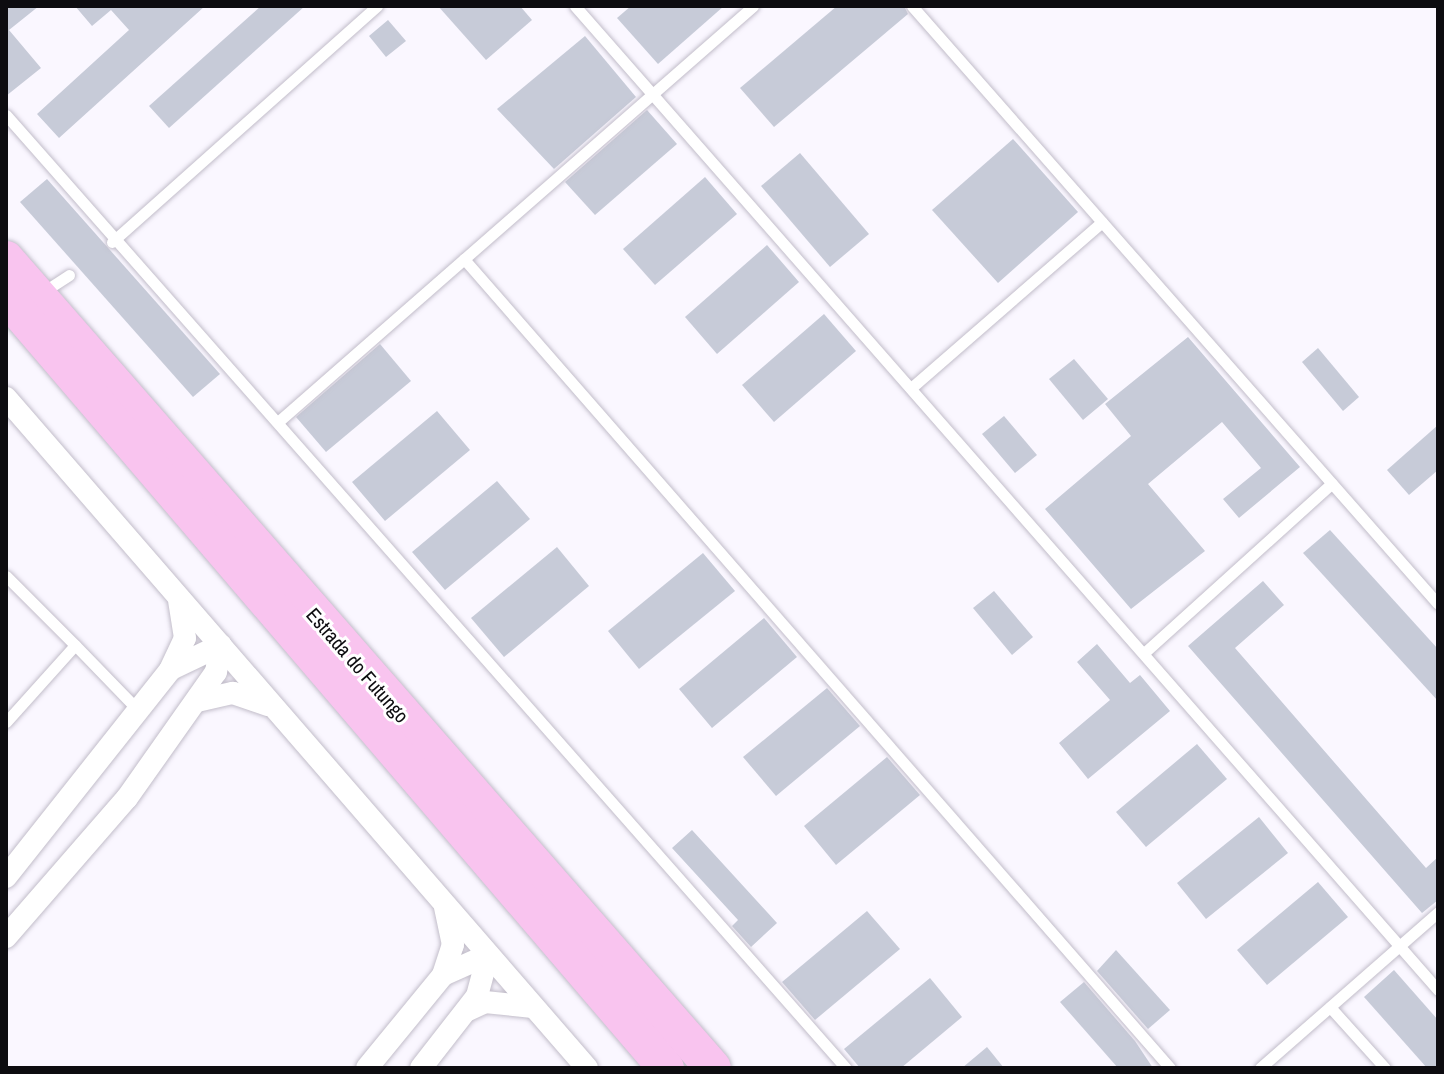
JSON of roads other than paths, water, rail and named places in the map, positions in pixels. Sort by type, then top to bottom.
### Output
[{"type":"main road","name":"Estrada do Futungo","points":[[6,259],[20,311],[666,1068]]},
{"type":"main road","name":"Estrada do Futungo","points":[[20,311],[713,1068]]},
{"type":"street","points":[[6,398],[587,1068]]},
{"type":"street","points":[[6,877],[141,712],[170,670],[185,638],[176,592]]},
{"type":"street","points":[[170,670],[221,645]]},
{"type":"street","points":[[6,937],[127,798],[216,672],[221,645]]},
{"type":"street","points":[[197,701],[233,693],[272,707]]},
{"type":"street","points":[[367,1068],[443,975],[453,945],[443,903]]},
{"type":"street","points":[[443,975],[488,955]]},
{"type":"street","points":[[421,1068],[468,1010],[488,955]]},
{"type":"street","points":[[468,1010],[485,1002],[533,1007]]},
{"type":"lane","points":[[115,240],[377,6]]},
{"type":"lane","points":[[575,6],[1438,990]]},
{"type":"lane","points":[[279,421],[753,6]]},
{"type":"lane","points":[[912,6],[1438,604]]},
{"type":"lane","points":[[6,115],[279,421],[846,1068]]},
{"type":"lane","points":[[911,388],[1102,222]]},
{"type":"lane","points":[[464,259],[1170,1068]]},
{"type":"lane","points":[[20,311],[69,275]]},
{"type":"lane","points":[[1144,653],[1332,483]]},
{"type":"lane","points":[[6,576],[141,712]]},
{"type":"lane","points":[[6,722],[75,645]]},
{"type":"lane","points":[[1260,1068],[1438,912]]},
{"type":"lane","points":[[1330,1007],[1385,1068]]}]
